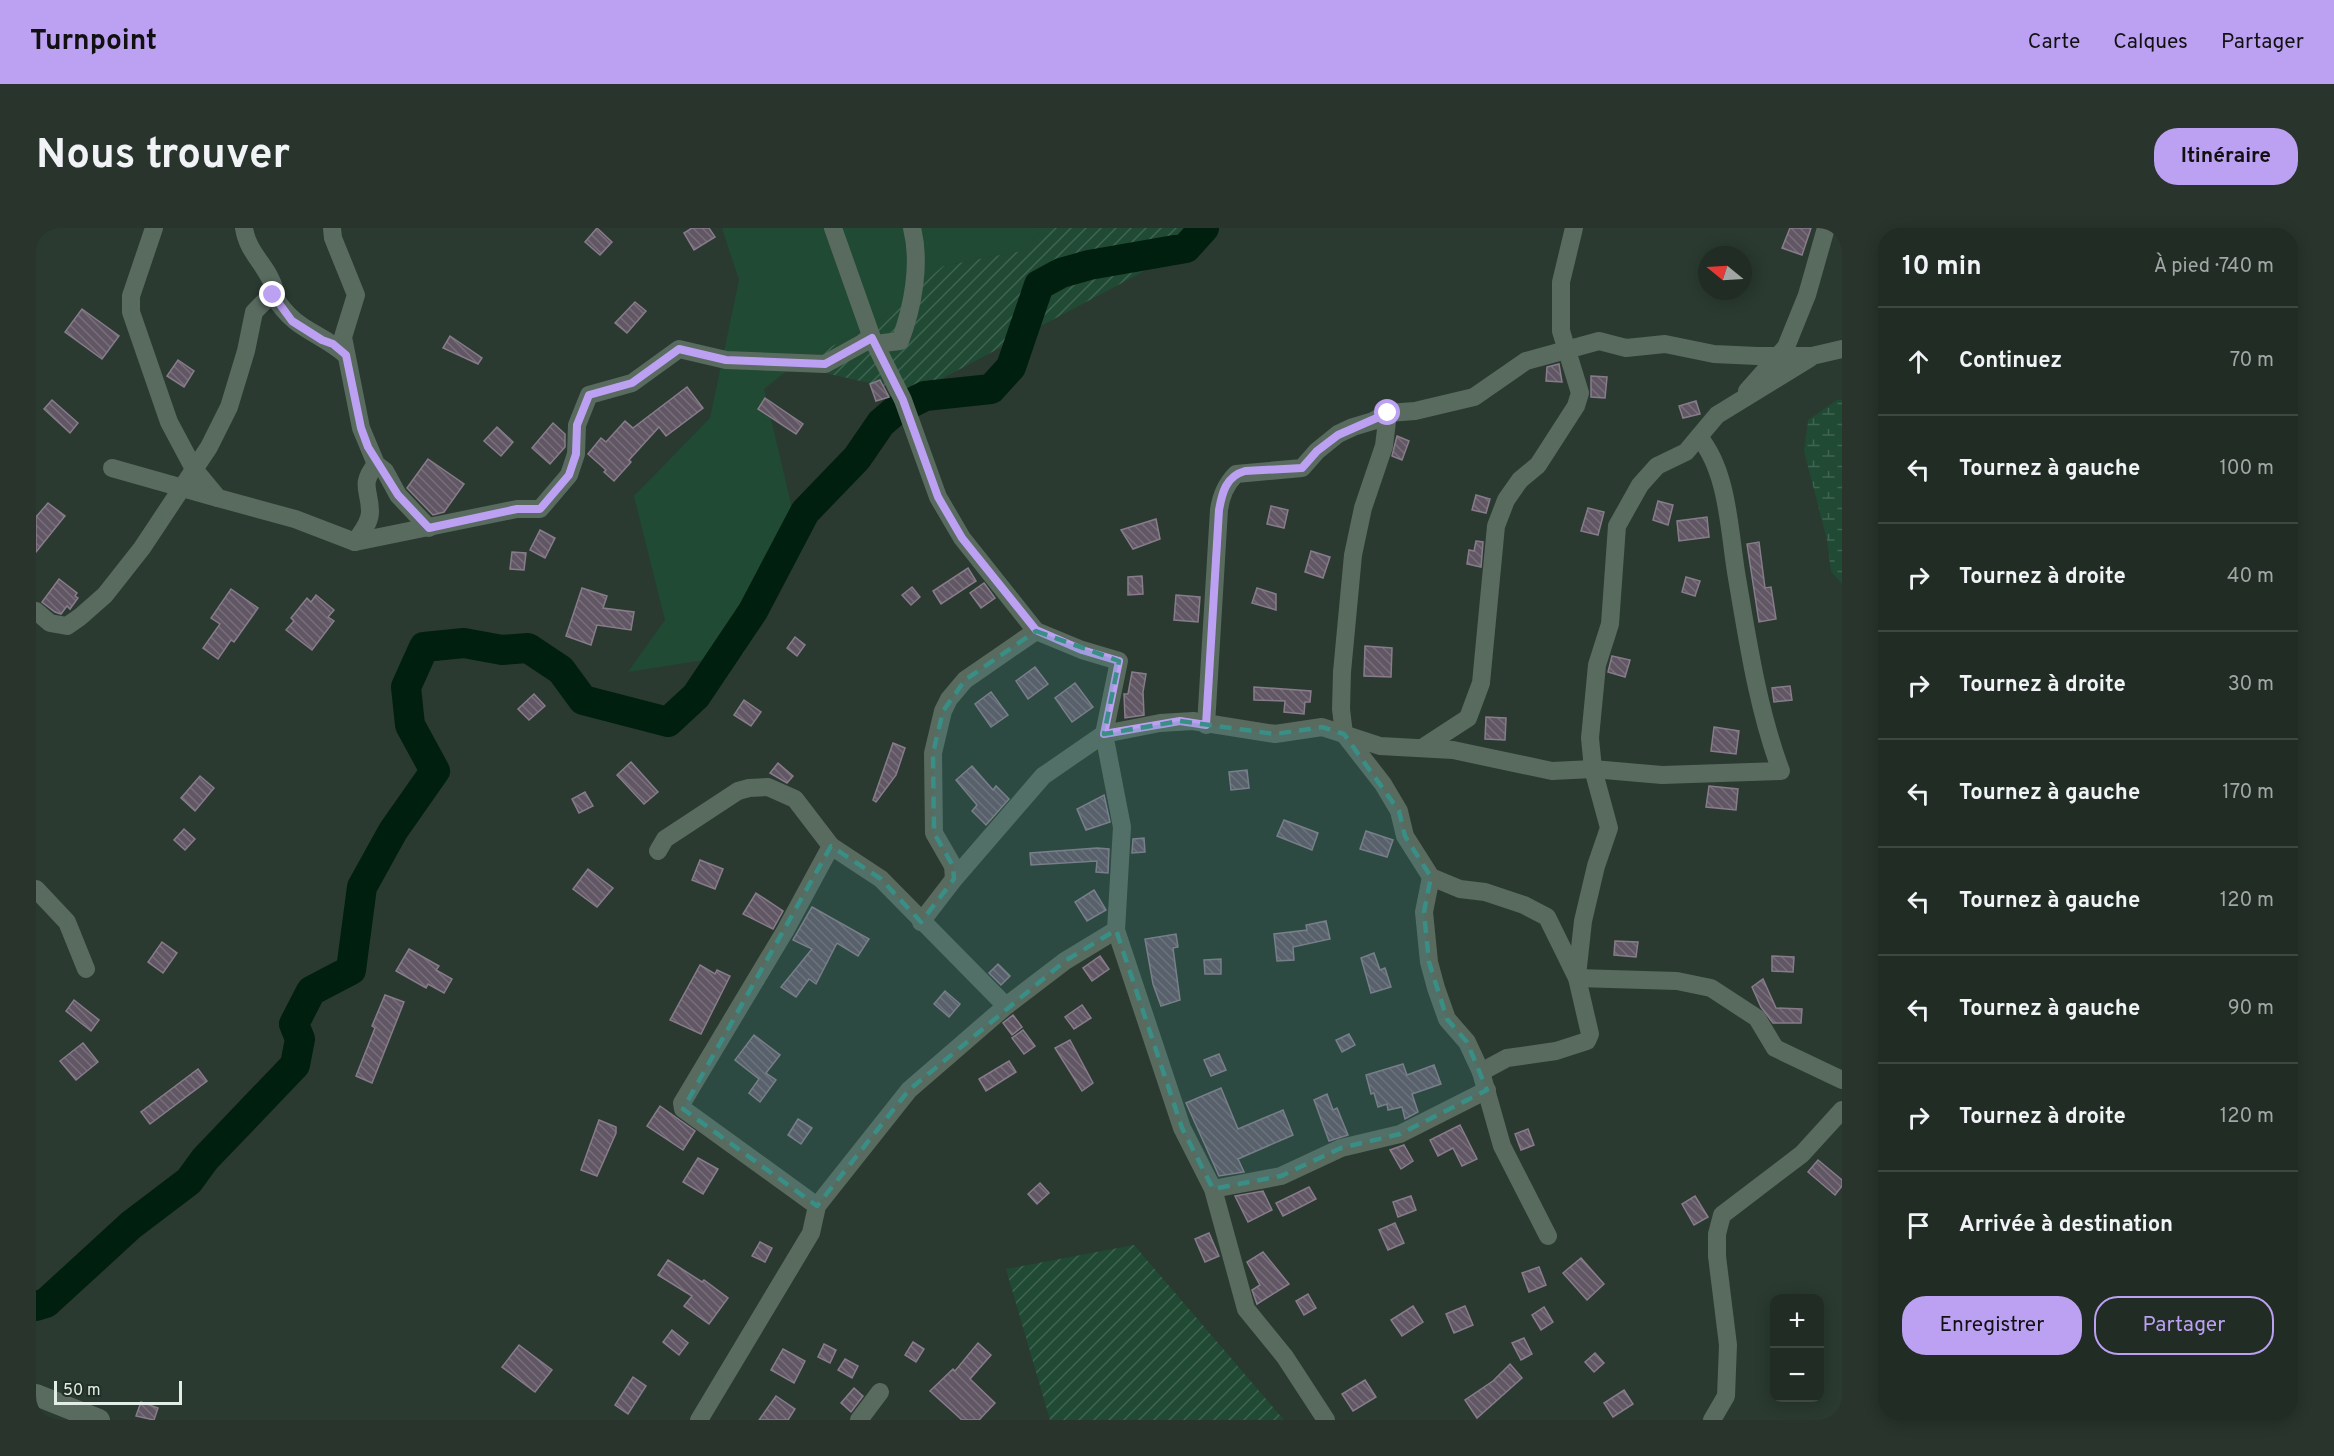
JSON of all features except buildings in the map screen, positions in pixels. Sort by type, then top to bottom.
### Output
[{"type":"street","points":[[154,228],[131,296],[131,312],[169,422],[194,469],[218,498]]},
{"type":"street","points":[[244,228],[248,247],[263,266],[274,288],[273,295],[292,321],[322,340],[333,344],[346,355]]},
{"type":"street","points":[[332,228],[333,238],[356,295],[342,337],[361,428],[376,464],[385,471],[398,495],[429,528]]},
{"type":"street","points":[[833,228],[874,341],[905,407],[938,497],[956,528],[1036,630],[1082,650],[1119,661],[1104,734],[1122,827],[1116,930],[1182,1128],[1213,1189],[1246,1309],[1285,1357],[1326,1420]]},
{"type":"street","points":[[112,468],[295,519],[355,542],[517,509],[540,509],[569,475],[576,454],[577,425],[589,395],[632,383],[679,349],[726,360],[825,364],[874,341],[900,341],[907,322],[915,268],[912,228]]},
{"type":"street","points":[[1422,748],[1468,718],[1480,683],[1496,526],[1506,500],[1520,480],[1538,465],[1576,406],[1580,393],[1561,331],[1561,282],[1574,228]]},
{"type":"street","points":[[1740,399],[1786,347],[1807,295],[1826,228]]},
{"type":"street","points":[[36,611],[50,623],[67,626],[105,595],[142,548],[209,447],[229,407],[246,351],[254,312],[265,299],[273,295]]},
{"type":"street","points":[[1206,725],[1219,510],[1228,482],[1236,474],[1245,471],[1302,468],[1317,451],[1338,435],[1388,413],[1415,411],[1474,398],[1526,362],[1599,341],[1626,348],[1665,344],[1714,354],[1777,357],[1812,356],[1842,349]]},
{"type":"street","points":[[1577,978],[1582,921],[1596,866],[1609,828],[1593,769],[1590,738],[1597,665],[1610,624],[1617,526],[1640,484],[1657,466],[1686,452],[1711,420],[1740,399],[1812,356]]},
{"type":"street","points":[[1388,413],[1384,446],[1362,508],[1353,555],[1342,672],[1341,708],[1344,734],[1383,784],[1399,811],[1405,836],[1431,877],[1460,889],[1485,892],[1524,905],[1547,917],[1577,978],[1590,1034],[1587,1041],[1556,1051],[1507,1058],[1481,1072]]},
{"type":"street","points":[[921,922],[954,879],[1043,776],[1104,734],[1170,722],[1193,721],[1206,725],[1275,734],[1322,727],[1380,746],[1484,755],[1552,771],[1593,769],[1662,775],[1781,771],[1768,737],[1742,606],[1722,487],[1709,449],[1699,437]]},
{"type":"street","points":[[355,542],[369,520],[370,512],[365,482],[376,464]]},
{"type":"street","points":[[954,879],[953,866],[934,833],[933,753],[944,711],[949,699],[965,680],[1036,630]]},
{"type":"street","points":[[658,851],[665,839],[738,791],[768,787],[795,799],[831,846],[881,879],[1006,1006]]},
{"type":"street","points":[[817,1206],[692,1116],[683,1109],[682,1103],[785,931],[831,846]]},
{"type":"street","points":[[1431,877],[1424,912],[1429,962],[1447,1019],[1467,1042],[1481,1072],[1503,1146],[1548,1236]]},
{"type":"street","points":[[36,889],[67,922],[86,969]]},
{"type":"street","points":[[699,1420],[811,1233],[817,1206],[909,1090],[1006,1006],[1065,961],[1116,930]]},
{"type":"street","points":[[1577,978],[1677,981],[1712,988],[1757,1018],[1775,1048],[1842,1080]]},
{"type":"street","points":[[1213,1189],[1281,1176],[1341,1148],[1400,1134],[1486,1090]]},
{"type":"street","points":[[1712,1420],[1726,1396],[1728,1346],[1717,1256],[1722,1215],[1802,1154],[1842,1110]]},
{"type":"street","points":[[859,1420],[880,1392]]},
{"type":"street","points":[[36,1395],[99,1420]]},
{"type":"highlighted area","points":[[1036,631],[1119,661],[1104,734],[1180,721],[1275,734],[1322,727],[1344,734],[1399,811],[1405,836],[1431,877],[1424,912],[1429,962],[1447,1019],[1467,1042],[1487,1090],[1400,1134],[1341,1148],[1281,1176],[1213,1189],[1182,1128],[1116,930],[1065,961],[909,1090],[817,1206],[683,1109],[831,846],[881,879],[921,922],[954,879],[953,866],[934,833],[933,753],[943,711],[965,680]]},
{"type":"green space","points":[[722,228],[1042,228],[1026,250],[943,266],[875,324],[793,366],[764,389],[802,551],[743,654],[628,672],[665,620],[634,496],[710,418],[739,280]]},
{"type":"green space","points":[[1042,228],[1219,228],[1214,234],[915,393],[793,366],[875,324],[943,266],[1026,250]]},
{"type":"green space","points":[[1837,400],[1842,400],[1842,584],[1831,571],[1827,540],[1804,451],[1808,420]]},
{"type":"green space","points":[[1134,1245],[1284,1420],[1050,1420],[1006,1269]]},
{"type":"waterway","points":[[36,1306],[46,1303],[131,1225],[189,1181],[205,1159],[295,1065],[300,1039],[294,1024],[311,991],[351,970],[362,887],[393,831],[435,771],[410,725],[406,687],[424,647],[464,643],[502,650],[528,648],[561,670],[583,700],[668,722],[696,696],[753,611],[805,512],[857,458],[881,423],[895,411],[925,396],[991,389],[1011,367],[1039,285],[1061,273],[1089,265],[1186,248],[1204,228]]},
{"type":"route","points":[[273,295],[292,321],[322,340],[333,344],[346,355],[349,380],[355,391],[361,428],[376,464],[385,471],[398,495],[414,509],[429,528],[517,509],[540,509],[569,475],[576,454],[577,425],[589,395],[632,383],[679,349],[726,360],[825,364],[872,338],[903,400],[938,497],[962,538],[1036,630],[1082,650],[1119,661],[1104,734],[1180,721],[1193,721],[1206,725],[1219,510],[1221,496],[1228,482],[1236,474],[1245,471],[1302,468],[1317,451],[1338,435],[1388,413]]}]
